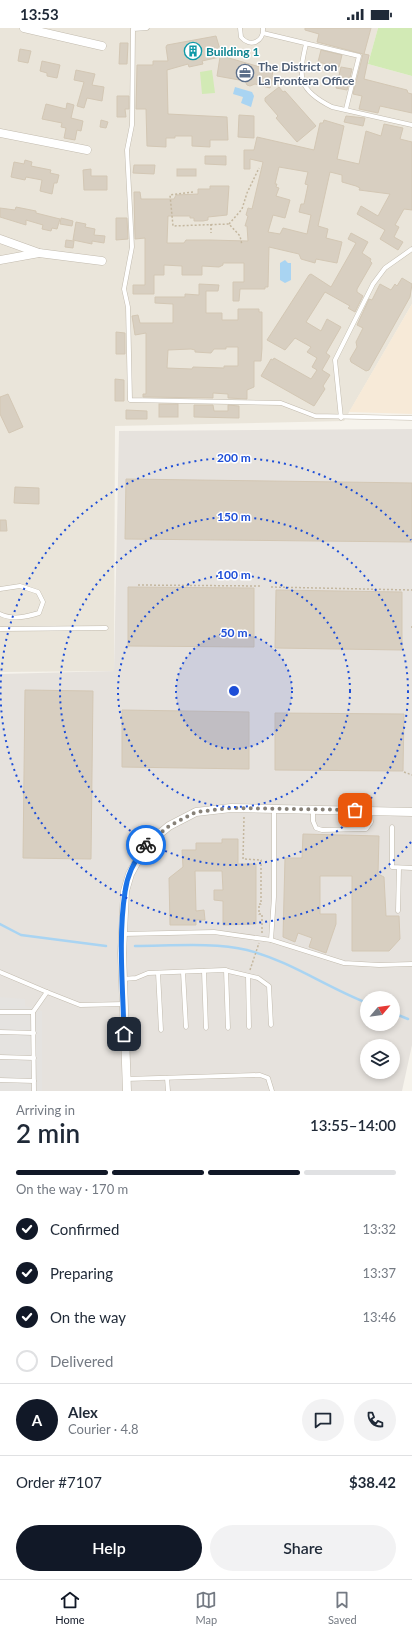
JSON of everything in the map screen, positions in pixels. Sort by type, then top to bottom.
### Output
[{"type":"street","points":[[24,28],[102,46]]},
{"type":"street","points":[[0,133],[87,150]]},
{"type":"street","points":[[0,239],[39,253],[102,261]]},
{"type":"street","points":[[0,260],[39,253]]},
{"type":"street","points":[[127,1091],[123,979],[125,891],[130,874],[146,845],[169,826],[196,812],[231,808],[412,812]]},
{"type":"lane","points":[[146,28],[133,28],[132,125],[127,150],[132,247],[124,289],[128,307],[130,400],[281,403],[315,416],[342,418],[412,418]]},
{"type":"lane","points":[[238,28],[241,37],[247,42],[251,43],[259,41],[263,33],[263,28]]},
{"type":"lane","points":[[263,33],[359,56],[346,110]]},
{"type":"lane","points":[[306,44],[300,67],[302,80],[310,93],[320,101],[332,107],[412,125]]},
{"type":"lane","points":[[342,418],[335,360],[373,284],[385,268],[412,249]]},
{"type":"lane","points":[[0,589],[20,586],[38,592],[43,602],[39,613],[27,617],[7,617],[0,614]]},
{"type":"lane","points":[[0,629],[106,628]]},
{"type":"lane","points":[[271,940],[274,897],[274,809]]},
{"type":"lane","points":[[313,810],[313,821],[316,828],[322,830],[366,829],[370,822],[369,811]]},
{"type":"lane","points":[[392,827],[392,868],[412,868]]},
{"type":"lane","points":[[398,911],[399,868]]},
{"type":"lane","points":[[123,934],[214,932],[271,940],[344,963],[379,965],[412,964]]},
{"type":"lane","points":[[123,979],[136,978],[148,973],[226,970],[258,978],[269,986],[271,1025]]},
{"type":"lane","points":[[226,970],[228,1028]]},
{"type":"lane","points":[[204,971],[206,1028]]},
{"type":"lane","points":[[0,972],[80,1005],[124,1004]]},
{"type":"lane","points":[[183,972],[186,1027]]},
{"type":"lane","points":[[158,973],[161,1030]]},
{"type":"lane","points":[[248,976],[249,1027]]},
{"type":"lane","points":[[34,1091],[33,1012],[47,992]]},
{"type":"lane","points":[[0,1012],[33,1012]]},
{"type":"lane","points":[[0,1032],[34,1033]]},
{"type":"lane","points":[[0,1057],[34,1058]]},
{"type":"lane","points":[[126,1079],[260,1075],[268,1078],[272,1091]]},
{"type":"lane","points":[[167,1078],[168,1091]]},
{"type":"lane","points":[[0,1080],[34,1081]]},
{"type":"path","points":[[229,224],[242,209],[258,168]]},
{"type":"path","points":[[193,192],[170,194],[173,226],[229,224],[240,236],[242,245]]},
{"type":"path","points":[[211,224],[211,233]]},
{"type":"path","points":[[138,585],[260,586]]},
{"type":"path","points":[[271,586],[412,590]]},
{"type":"path","points":[[404,772],[412,775]]},
{"type":"path","points":[[244,817],[243,859],[260,860],[259,914],[262,914],[262,934]]},
{"type":"path","points":[[250,970],[259,943]]},
{"type":"shaded area","points":[[0,28],[378,28],[368,64],[412,76],[412,304],[344,421],[115,426],[114,671],[0,672]]},
{"type":"shaded area","points":[[412,304],[412,414],[349,412]]},
{"type":"shaded area","points":[[412,429],[412,1045],[402,1091],[0,1091],[0,674],[114,671],[119,431]]},
{"type":"shaded area","points":[[0,997],[25,999],[25,1006],[42,1011],[42,1091],[0,1091]]},
{"type":"green space","points":[[378,28],[412,28],[412,76],[368,64]]},
{"type":"green space","points":[[212,70],[215,93],[202,94],[200,72]]},
{"type":"water","points":[[235,87],[252,92],[254,96],[251,107],[241,103],[243,97],[233,94]]},
{"type":"water","points":[[285,260],[288,263],[291,263],[291,280],[285,283],[280,280],[280,263]]},
{"type":"building","points":[[305,28],[371,28],[364,54],[369,55],[364,79],[407,90],[408,93],[412,94],[412,113],[380,106],[378,113],[359,109],[362,96],[353,94],[363,54],[317,42],[319,34],[305,30]]},
{"type":"building","points":[[216,36],[222,56],[260,67],[261,63],[270,65],[269,70],[273,71],[273,77],[270,88],[255,84],[250,86],[247,85],[245,81],[217,76],[220,57],[202,61],[203,64],[189,67],[188,64],[167,70],[168,114],[227,117],[228,140],[210,140],[210,147],[192,146],[192,136],[175,136],[175,138],[166,138],[166,147],[147,146],[146,109],[136,109],[137,65],[153,65],[153,61],[168,61],[167,45]]},
{"type":"building","points":[[120,43],[128,43],[127,64],[119,64]]},
{"type":"building","points":[[20,49],[31,51],[28,63],[18,61]]},
{"type":"building","points":[[321,50],[342,55],[339,67],[318,62]]},
{"type":"building","points":[[42,61],[60,65],[57,78],[47,76],[47,73],[40,71]]},
{"type":"building","points":[[341,67],[352,69],[347,90],[336,88]]},
{"type":"building","points":[[76,70],[95,74],[92,85],[104,87],[102,101],[87,98],[84,108],[77,106],[84,82],[74,80]]},
{"type":"building","points":[[279,87],[283,92],[285,91],[316,126],[297,142],[276,118],[278,116],[265,101],[265,98]]},
{"type":"building","points":[[117,96],[129,96],[129,109],[125,109],[126,117],[117,117]]},
{"type":"building","points":[[67,103],[74,105],[71,118],[83,121],[81,131],[77,130],[75,140],[64,138],[66,128],[61,127],[62,123],[42,119],[46,104],[66,109]]},
{"type":"building","points":[[239,115],[254,116],[254,138],[238,137]]},
{"type":"building","points":[[346,116],[365,118],[363,126],[344,122]]},
{"type":"building","points":[[101,120],[108,122],[106,128],[100,127]]},
{"type":"building","points":[[324,120],[344,126],[337,159],[359,164],[366,131],[381,136],[384,124],[403,128],[400,139],[412,142],[412,210],[404,209],[395,225],[399,227],[394,237],[403,242],[398,250],[380,239],[385,230],[357,214],[361,206],[378,216],[390,194],[359,190],[360,188],[356,186],[342,182],[342,175],[330,172],[318,226],[328,229],[326,238],[342,242],[337,263],[316,259],[315,263],[301,259],[299,254],[269,247],[268,287],[265,287],[265,289],[240,289],[239,301],[233,301],[233,282],[244,282],[244,263],[223,263],[223,265],[219,267],[202,266],[202,275],[182,275],[182,266],[164,265],[164,275],[154,275],[154,294],[133,294],[133,285],[145,285],[145,238],[135,239],[134,192],[140,192],[141,199],[174,199],[176,195],[198,194],[198,189],[210,189],[210,186],[229,186],[227,215],[208,217],[208,220],[203,221],[194,221],[194,218],[190,218],[190,216],[168,216],[167,243],[184,243],[186,240],[248,241],[247,226],[245,226],[248,216],[246,215],[248,208],[252,209],[263,162],[250,159],[250,169],[244,169],[244,150],[254,150],[257,137],[314,150],[320,123],[323,123]],"holes":[[[279,167],[308,172],[305,184],[308,185],[304,204],[301,204],[299,212],[311,215],[307,234],[283,228],[280,234],[268,232],[273,215],[285,218],[290,200],[276,196],[279,188],[276,187],[277,184],[275,184]]]},
{"type":"building","points":[[205,156],[226,156],[226,165],[205,164]]},
{"type":"building","points":[[25,160],[32,162],[31,166],[51,170],[50,173],[59,175],[57,183],[54,183],[52,194],[40,191],[42,180],[26,177],[25,180],[11,177],[14,162],[24,164]]},
{"type":"building","points":[[134,165],[155,165],[154,174],[133,173]]},
{"type":"building","points":[[91,169],[91,176],[107,176],[107,190],[84,190],[83,170]]},
{"type":"building","points":[[177,169],[196,169],[196,176],[177,176]]},
{"type":"building","points":[[16,207],[36,211],[36,213],[60,219],[57,229],[52,228],[51,231],[42,229],[43,225],[26,220],[26,225],[0,217],[0,208],[15,210]]},
{"type":"building","points":[[61,218],[73,221],[72,226],[60,224]]},
{"type":"building","points":[[116,218],[127,218],[128,239],[116,240]]},
{"type":"building","points":[[76,222],[86,224],[85,227],[95,229],[94,235],[105,236],[104,243],[92,241],[92,244],[73,240]]},
{"type":"building","points":[[351,233],[368,242],[362,253],[371,259],[370,261],[372,263],[357,289],[357,292],[363,296],[355,312],[348,308],[350,306],[325,292],[306,322],[321,331],[327,319],[341,327],[326,353],[330,356],[322,370],[330,375],[323,386],[325,389],[314,406],[261,376],[271,359],[273,360],[274,358],[311,379],[317,370],[312,367],[317,358],[307,352],[311,347],[295,338],[285,350],[267,340],[309,275],[311,274],[331,287],[356,243],[348,239]]},
{"type":"building","points":[[66,240],[74,241],[73,248],[65,247]]},
{"type":"building","points":[[402,278],[412,284],[410,297],[369,370],[366,371],[351,362],[350,359],[357,347],[356,342],[363,328],[357,325],[369,299],[372,300],[380,284],[391,290],[395,284],[397,286]]},
{"type":"building","points":[[199,284],[219,285],[218,291],[206,291],[206,313],[222,313],[222,320],[238,320],[238,309],[259,309],[259,312],[262,312],[261,361],[254,361],[254,387],[247,390],[247,399],[228,398],[228,394],[213,393],[213,398],[143,397],[143,394],[146,394],[146,333],[135,335],[132,316],[138,315],[140,323],[173,323],[173,304],[155,303],[155,297],[185,297],[185,294],[199,295]],"holes":[[[238,347],[238,366],[224,366],[224,368],[193,367],[192,369],[167,368],[168,350],[191,349],[195,350],[195,352],[211,353],[214,349]]]},
{"type":"building","points":[[116,332],[125,333],[125,354],[116,354]]},
{"type":"building","points":[[115,379],[124,380],[124,401],[115,401]]},
{"type":"building","points":[[8,394],[23,427],[9,433],[0,414],[0,397]]},
{"type":"building","points":[[159,404],[178,404],[178,417],[159,417]]},
{"type":"building","points":[[194,405],[213,405],[214,411],[228,411],[228,405],[239,406],[239,418],[194,417]]},
{"type":"building","points":[[126,410],[147,411],[147,419],[126,419]]},
{"type":"building","points":[[126,479],[412,483],[412,542],[125,539]]},
{"type":"building","points":[[15,487],[39,488],[39,504],[14,503]]},
{"type":"building","points":[[0,520],[6,520],[7,531],[0,531]]},
{"type":"building","points":[[128,587],[254,588],[254,647],[128,646]]},
{"type":"building","points":[[276,590],[402,592],[402,650],[275,648]]},
{"type":"building","points":[[25,690],[93,691],[91,859],[23,858]]},
{"type":"building","points":[[122,710],[249,712],[249,769],[122,767]]},
{"type":"building","points":[[275,713],[404,714],[403,771],[275,770]]},
{"type":"building","points":[[303,834],[379,836],[378,874],[384,877],[386,916],[399,916],[400,939],[389,951],[352,951],[352,876],[320,876],[320,914],[336,914],[336,924],[326,953],[309,947],[312,938],[298,933],[295,942],[283,937],[285,858],[302,858]]},
{"type":"building","points":[[222,839],[238,839],[238,864],[256,864],[256,924],[223,925],[223,901],[214,900],[214,890],[223,890],[222,871],[195,871],[196,911],[204,910],[205,920],[196,920],[196,925],[170,925],[169,878],[183,867],[182,850],[196,850],[196,843],[222,843]]},
{"type":"waterway","points":[[0,924],[21,935],[106,946]]},
{"type":"waterway","points":[[135,946],[206,945],[247,950],[293,967],[360,1000]]},
{"type":"waterway","points":[[400,1016],[408,1019]]},
{"type":"way so far","points":[[146,845],[169,826],[196,812],[231,808],[355,810]]},
{"type":"place","name":"Building 1","points":[[193,51]]},
{"type":"place","name":"The District on La Frontera Office","points":[[245,73]]},
{"type":"route","points":[[124,1034],[122,953],[125,891],[137,858],[146,845]]}]
